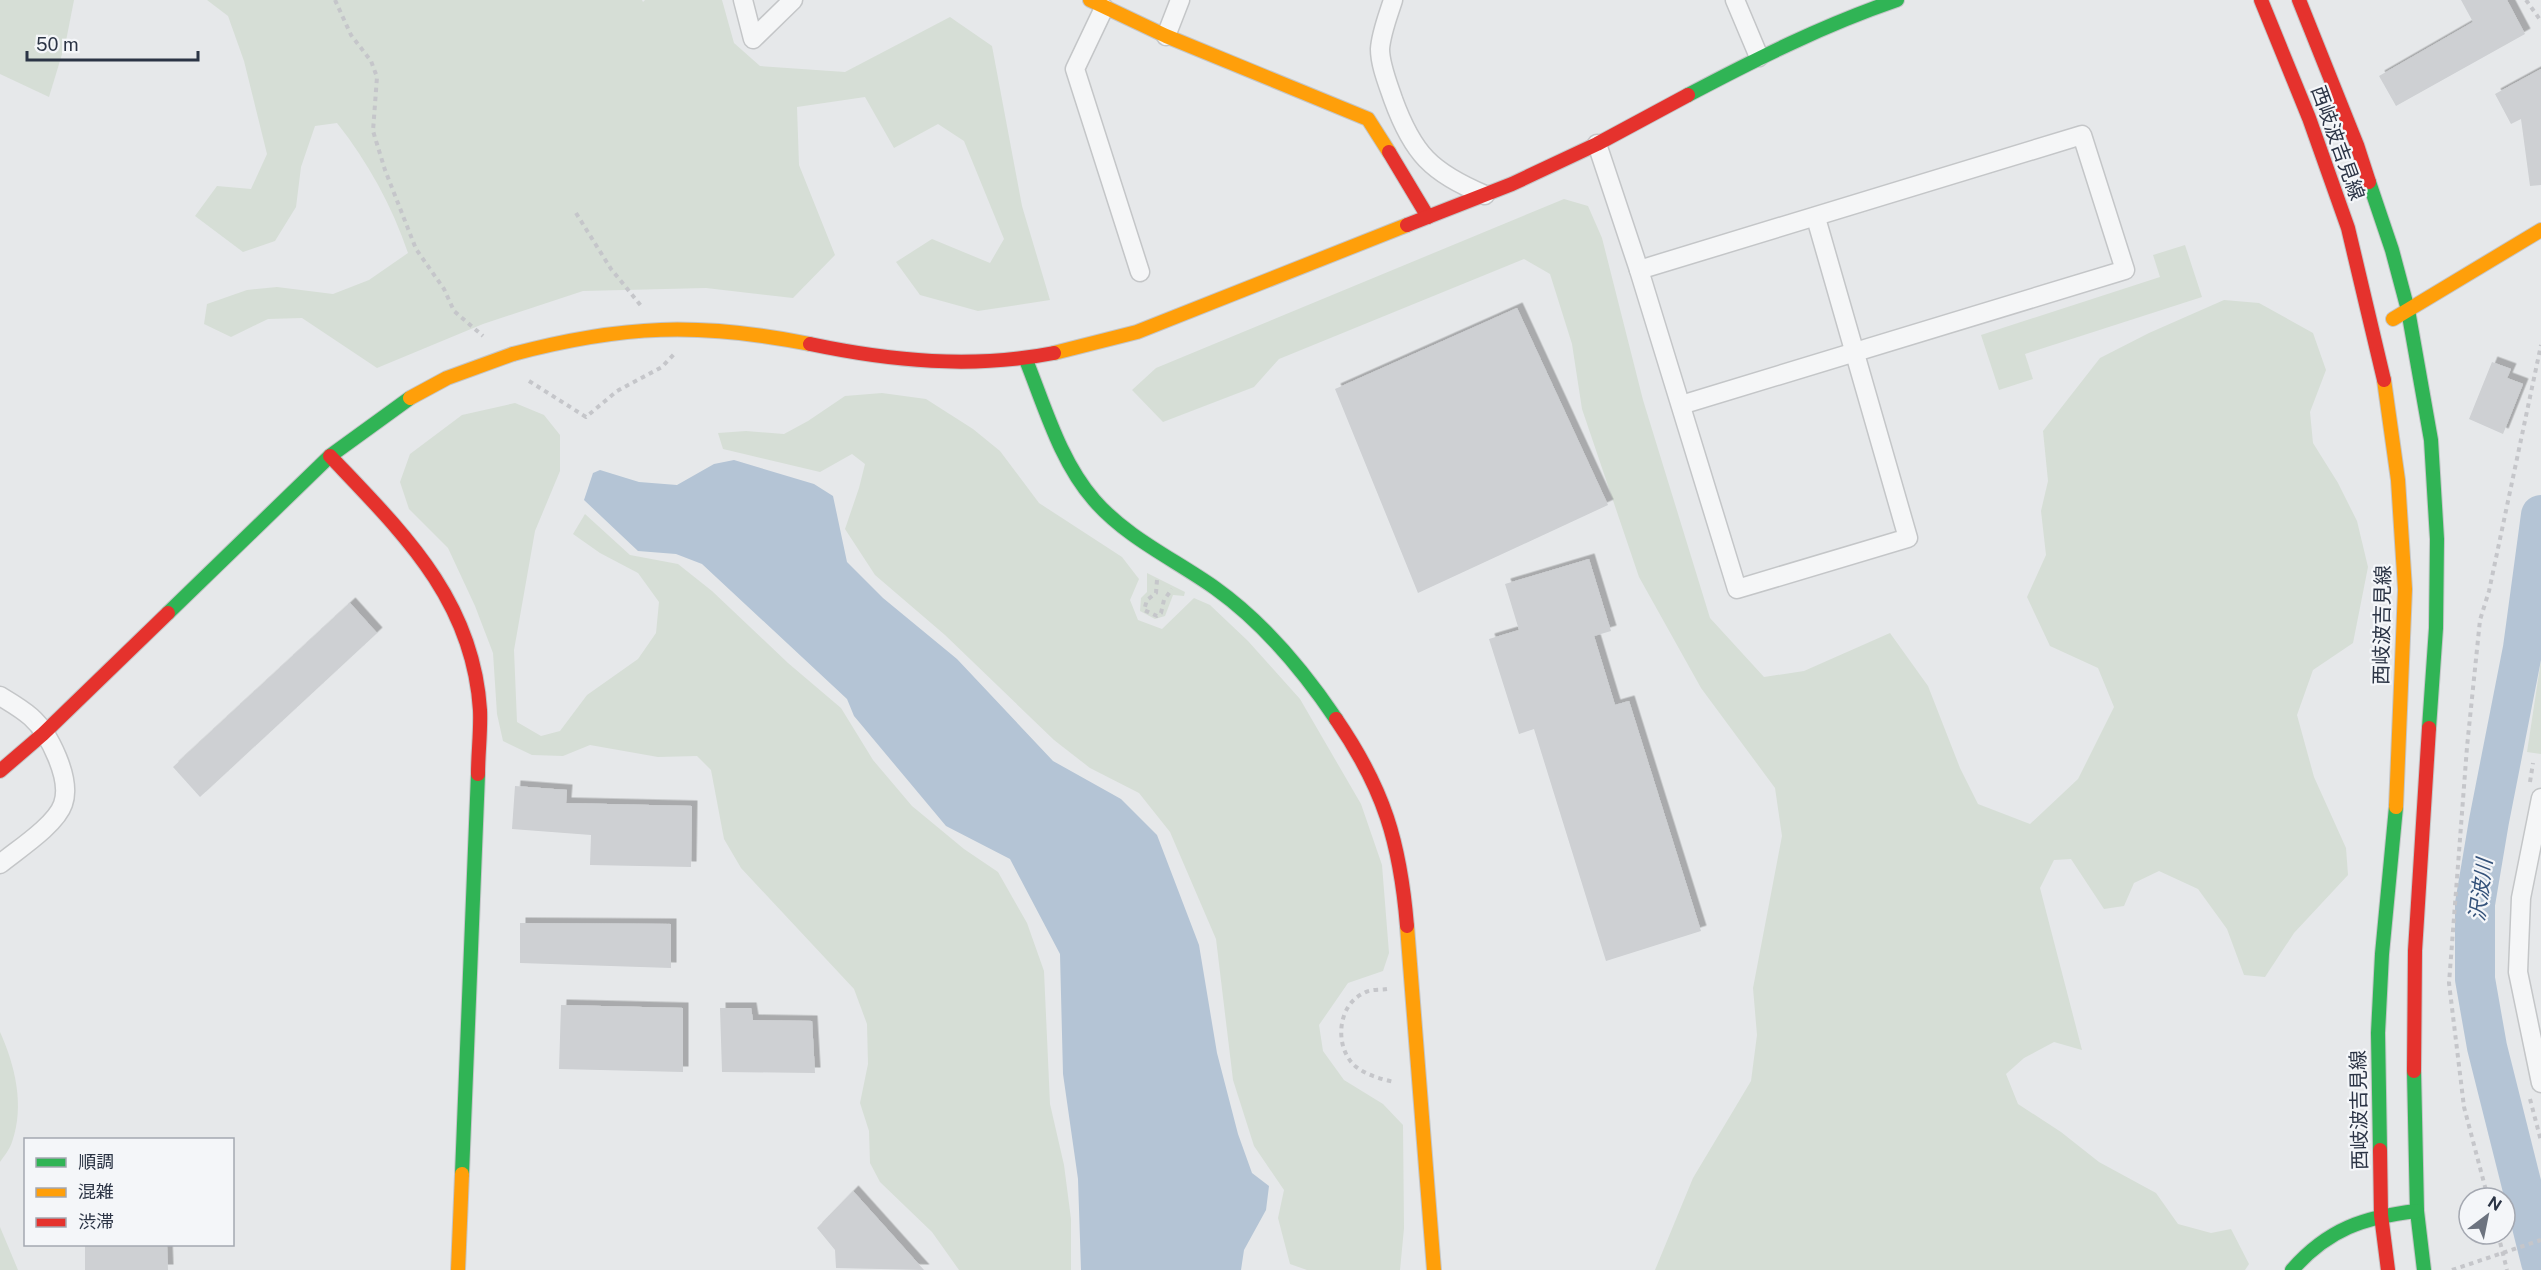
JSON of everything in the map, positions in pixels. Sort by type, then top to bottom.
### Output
[{"type":"street","points":[[742,0],[753,39],[793,0]]},
{"type":"street","points":[[1166,36],[1180,0]]},
{"type":"street","points":[[1393,0],[1380,50],[1400,121],[1422,157],[1459,184],[1485,195]]},
{"type":"street","points":[[1735,0],[1759,57]]},
{"type":"street","points":[[0,771],[43,734],[330,456],[410,398],[447,378],[513,354],[560,341],[602,333],[658,329],[731,330],[785,338],[883,358],[947,362],[1026,360],[1089,346],[1137,332],[1485,195],[1597,144],[1759,57],[1847,17],[1897,0]]},
{"type":"street","name":"西岐波吉見線","points":[[2261,0],[2309,118],[2348,228],[2384,379],[2398,480],[2405,589],[2394,842],[2382,954],[2378,1033],[2381,1215],[2388,1270]]},
{"type":"street","name":"西岐波吉見線","points":[[2299,0],[2357,145],[2391,244],[2408,310],[2431,440],[2437,539],[2436,628],[2415,951],[2414,1102],[2417,1211],[2424,1270]]},
{"type":"street","points":[[1140,272],[1075,69],[1097,4],[1166,36],[1368,119],[1428,217]]},
{"type":"street","points":[[1639,270],[1816,218],[2082,135],[2125,270],[1681,405]]},
{"type":"street","points":[[1597,144],[1639,270],[1737,589],[1908,538],[1816,218]]},
{"type":"street","points":[[2374,331],[2541,230]]},
{"type":"street","points":[[1026,360],[1072,468],[1093,500],[1131,535],[1214,587],[1260,624],[1303,674],[1366,767],[1394,836],[1403,880],[1434,1270]]},
{"type":"street","points":[[330,456],[393,524],[438,582],[468,642],[476,679],[480,711],[458,1270]]},
{"type":"street","points":[[0,696],[31,717],[61,764],[64,804],[53,820],[0,864]]},
{"type":"street","points":[[2541,801],[2521,898],[2518,972],[2541,1083]]},
{"type":"street","points":[[2292,1270],[2304,1255],[2323,1239],[2351,1225],[2381,1215],[2417,1211]]},
{"type":"path","points":[[335,0],[351,35],[371,61],[377,77],[373,130],[385,170],[416,249],[444,289],[454,311],[483,336]]},
{"type":"path","points":[[2526,0],[2541,21]]},
{"type":"path","points":[[576,213],[611,269],[658,329]]},
{"type":"path","points":[[529,381],[586,417],[617,391],[663,366],[698,330]]},
{"type":"path","points":[[2485,1186],[2464,1107],[2449,983],[2467,747],[2480,620],[2489,591],[2541,345]]},
{"type":"path","points":[[1155,573],[1156,593],[1145,605],[1144,610],[1148,613],[1157,616],[1161,613],[1166,594],[1178,586]]},
{"type":"path","points":[[1397,989],[1364,993],[1353,1000],[1345,1014],[1341,1029],[1342,1043],[1354,1065],[1381,1080],[1405,1083]]},
{"type":"path","points":[[2452,1270],[2541,1240]]},
{"type":"path","points":[[2501,1246],[2507,1270]]},
{"type":"shaded area","points":[[0,0],[74,0],[66,41],[49,97],[0,74]]},
{"type":"shaded area","points":[[207,0],[642,0],[643,2],[645,0],[722,0],[734,43],[760,66],[845,72],[950,17],[992,46],[1022,206],[1050,300],[978,311],[920,295],[896,262],[932,239],[990,263],[1004,239],[964,141],[938,124],[894,148],[865,97],[797,107],[799,165],[835,255],[793,298],[706,288],[583,291],[483,324],[377,368],[302,318],[268,319],[231,337],[204,324],[207,304],[247,290],[277,287],[333,294],[369,280],[408,253],[395,218],[378,185],[359,153],[337,123],[315,126],[301,167],[296,207],[275,241],[243,252],[195,216],[217,186],[251,189],[267,154],[244,61],[228,16]]},
{"type":"shaded area","points":[[1564,199],[1588,206],[1602,238],[1643,400],[1710,618],[1764,677],[1804,671],[1890,633],[1928,686],[1960,768],[1978,804],[2030,824],[2078,779],[2114,707],[2098,668],[2050,646],[2027,597],[2046,555],[2041,511],[2048,481],[2043,431],[2100,358],[2149,333],[2224,300],[2259,303],[2313,333],[2326,370],[2310,412],[2313,443],[2338,483],[2357,521],[2368,567],[2353,643],[2313,670],[2297,715],[2314,777],[2346,848],[2348,875],[2294,933],[2265,977],[2244,975],[2227,929],[2198,889],[2159,871],[2134,883],[2124,906],[2104,909],[2071,859],[2054,860],[2040,888],[2082,1050],[2054,1042],[2024,1058],[2006,1074],[2018,1104],[2061,1132],[2099,1162],[2156,1193],[2178,1224],[2211,1233],[2231,1229],[2249,1264],[2245,1270],[1655,1270],[1693,1178],[1751,1081],[1757,1035],[1753,988],[1782,836],[1775,788],[1701,688],[1639,577],[1582,409],[1572,344],[1550,274],[1524,259],[1279,359],[1254,387],[1163,422],[1132,390],[1156,368]]},
{"type":"shaded area","points":[[2185,245],[2202,297],[2025,354],[2033,379],[1999,390],[1981,335],[2160,277],[2153,255]]},
{"type":"shaded area","points":[[882,393],[926,399],[973,429],[1000,451],[1039,503],[1122,557],[1139,579],[1130,600],[1138,620],[1162,629],[1194,598],[1210,605],[1248,641],[1300,699],[1361,804],[1382,865],[1389,953],[1383,971],[1348,983],[1319,1025],[1323,1051],[1344,1080],[1383,1104],[1403,1125],[1404,1228],[1400,1270],[1307,1270],[1290,1264],[1278,1218],[1284,1190],[1254,1146],[1233,1080],[1216,939],[1170,832],[1139,793],[1090,768],[1054,740],[945,635],[875,575],[845,529],[865,464],[852,454],[820,472],[723,449],[718,433],[746,431],[784,434],[845,396]]},
{"type":"shaded area","points":[[515,403],[544,415],[560,435],[560,471],[535,531],[514,650],[517,722],[541,736],[560,731],[587,695],[638,659],[656,633],[659,602],[638,573],[600,553],[573,534],[585,514],[630,555],[678,564],[712,591],[788,663],[841,708],[873,760],[912,806],[964,849],[998,872],[1027,923],[1044,971],[1050,1104],[1064,1165],[1071,1219],[1071,1270],[959,1270],[932,1232],[880,1182],[870,1163],[869,1131],[860,1103],[868,1064],[867,1024],[854,989],[741,868],[724,839],[711,770],[697,756],[658,757],[590,745],[563,756],[532,755],[503,741],[497,714],[493,653],[475,606],[448,548],[409,509],[400,482],[410,454],[462,415]]},
{"type":"shaded area","points":[[1147,573],[1185,592],[1184,596],[1173,595],[1165,616],[1155,619],[1140,611],[1141,598],[1147,592]]},
{"type":"shaded area","points":[[2541,660],[2541,754],[2527,752]]},
{"type":"shaded area","points":[[0,1032],[14,1072],[18,1114],[12,1142],[0,1162]]},
{"type":"shaded area","points":[[0,1227],[18,1270],[0,1270]]},
{"type":"water","points":[[734,460],[814,484],[833,496],[847,562],[883,598],[957,659],[1053,761],[1121,799],[1157,835],[1199,945],[1217,1053],[1238,1134],[1252,1173],[1269,1186],[1266,1210],[1244,1250],[1241,1270],[1081,1270],[1078,1179],[1063,1074],[1060,954],[1010,859],[946,826],[854,716],[847,699],[702,564],[676,554],[638,551],[584,500],[593,473],[600,470],[639,482],[677,485],[714,464]]},
{"type":"building","points":[[2461,0],[2507,0],[2525,34],[2396,106],[2379,76],[2473,22]]},
{"type":"building","points":[[2541,69],[2541,185],[2530,186],[2521,119],[2511,124],[2495,94]]},
{"type":"building","points":[[1517,308],[1608,505],[1418,593],[1335,389]]},
{"type":"building","points":[[2492,362],[2511,369],[2507,378],[2523,384],[2503,434],[2469,419]]},
{"type":"building","points":[[1589,559],[1611,631],[1594,636],[1615,705],[1629,701],[1701,931],[1606,961],[1534,729],[1519,734],[1489,639],[1519,630],[1505,584]]},
{"type":"building","points":[[350,603],[377,633],[200,797],[173,767]]},
{"type":"building","points":[[515,786],[567,790],[566,803],[692,806],[691,867],[590,865],[591,835],[512,829]]},
{"type":"building","points":[[520,923],[671,924],[671,968],[520,963]]},
{"type":"building","points":[[561,1005],[683,1008],[683,1072],[559,1069]]},
{"type":"building","points":[[720,1008],[751,1008],[753,1020],[812,1021],[815,1073],[722,1072]]},
{"type":"building","points":[[853,1191],[924,1270],[836,1268],[835,1250],[817,1228]]},
{"type":"building","points":[[85,1246],[167,1246],[168,1270],[85,1270]]},
{"type":"waterway","name":"沢波川","points":[[2541,515],[2523,648],[2475,904],[2475,979],[2487,1047],[2541,1262]]},
{"type":"traffic: fast","points":[[1688,95],[1791,43],[1897,0]]},
{"type":"traffic: fast","points":[[2369,182],[2392,250],[2408,310],[2431,440],[2437,539],[2436,628],[2429,728]]},
{"type":"traffic: fast","points":[[1026,360],[1063,451],[1082,485],[1094,500],[1121,526],[1215,588],[1250,616],[1282,648],[1336,719]]},
{"type":"traffic: fast","points":[[168,613],[330,456],[410,398]]},
{"type":"traffic: fast","points":[[462,1174],[478,774]]},
{"type":"traffic: fast","points":[[2380,1150],[2378,1033],[2382,954],[2396,807]]},
{"type":"traffic: fast","points":[[2414,1071],[2417,1211],[2424,1270]]},
{"type":"traffic: fast","points":[[2292,1270],[2319,1244],[2348,1227],[2380,1217],[2417,1211]]},
{"type":"traffic: slow","points":[[1090,0],[1166,36],[1368,119],[1389,152]]},
{"type":"traffic: slow","points":[[1054,353],[1137,332],[1407,225]]},
{"type":"traffic: slow","points":[[2393,319],[2541,230]]},
{"type":"traffic: slow","points":[[513,354],[590,337],[661,330],[732,332],[810,344]]},
{"type":"traffic: slow","points":[[410,398],[447,378],[513,354]]},
{"type":"traffic: slow","points":[[2384,380],[2398,480],[2405,589],[2396,807]]},
{"type":"traffic: slow","points":[[1407,926],[1434,1270]]},
{"type":"traffic: slow","points":[[458,1270],[462,1174]]},
{"type":"traffic: jam","points":[[2261,0],[2309,118],[2348,228],[2384,380]]},
{"type":"traffic: jam","points":[[2299,0],[2357,145],[2369,182]]},
{"type":"traffic: jam","points":[[1407,225],[1512,184],[1597,144],[1688,95]]},
{"type":"traffic: jam","points":[[1389,152],[1428,217]]},
{"type":"traffic: jam","points":[[810,344],[871,355],[932,361],[993,361],[1054,353]]},
{"type":"traffic: jam","points":[[330,456],[407,540],[448,601],[464,634],[474,670],[480,710],[478,774]]},
{"type":"traffic: jam","points":[[0,771],[43,734],[168,613]]},
{"type":"traffic: jam","points":[[1336,719],[1366,769],[1387,817],[1400,868],[1407,926]]},
{"type":"traffic: jam","points":[[2414,1071],[2415,951],[2429,728]]},
{"type":"traffic: jam","points":[[2380,1150],[2381,1215],[2388,1270]]}]
